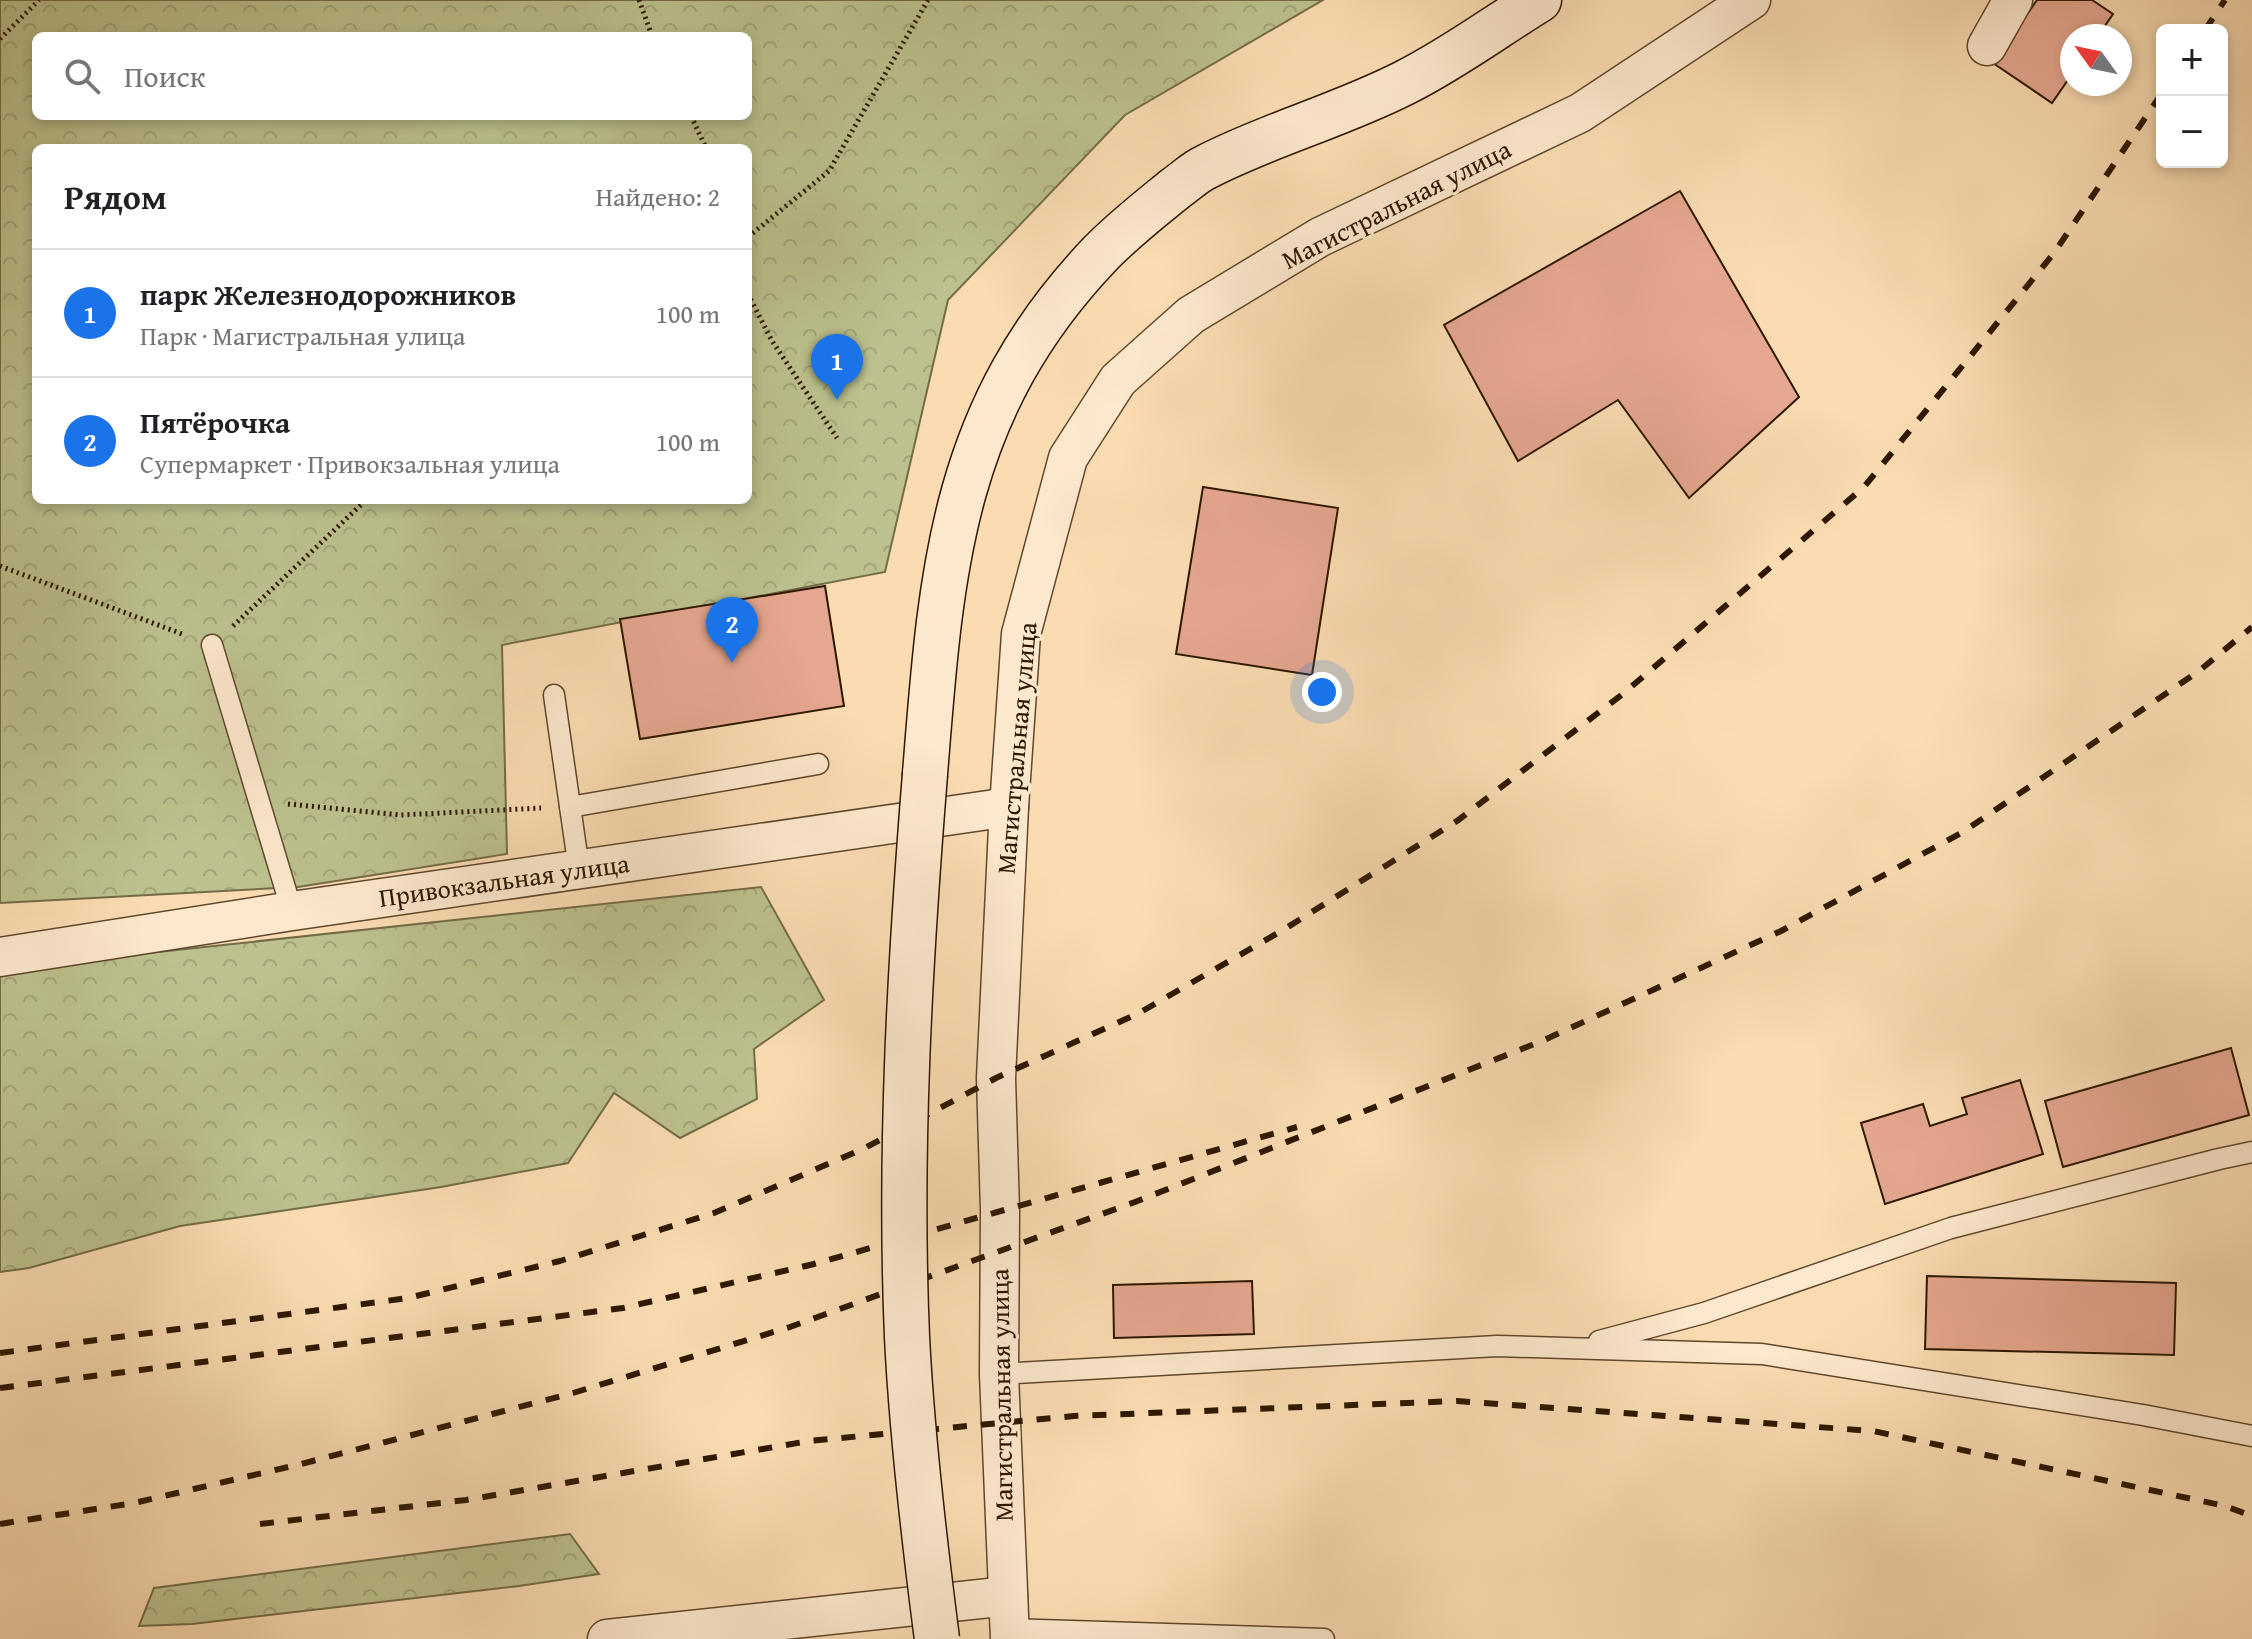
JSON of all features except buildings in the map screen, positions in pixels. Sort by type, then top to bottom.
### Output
[{"type":"main road","points":[[937,1639],[919,1502],[907,1338],[905,1207],[912,933],[935,641],[951,537],[972,460],[1001,392],[1028,343],[1065,291],[1126,227],[1203,168],[1406,82],[1539,0]]},
{"type":"street","name":"Магистральная улица","points":[[1009,1621],[999,1374],[1000,1210],[996,1078],[1009,807],[1021,634],[1068,458],[1118,380],[1191,315],[1307,245],[1580,113],[1751,0]]},
{"type":"street","points":[[1987,46],[2013,0]]},
{"type":"street","name":"Привокзальная улица","points":[[0,957],[292,911],[1009,807]]},
{"type":"street","points":[[607,1639],[878,1624],[1009,1621]]},
{"type":"lane","points":[[212,645],[292,911]]},
{"type":"lane","points":[[554,695],[579,869]]},
{"type":"lane","points":[[570,807],[818,764]]},
{"type":"lane","points":[[1574,1347],[1704,1313],[1951,1228],[2252,1152]]},
{"type":"lane","points":[[999,1374],[1497,1346],[1762,1354],[2143,1415],[2252,1436]]},
{"type":"lane","points":[[1009,1621],[1324,1639]]},
{"type":"path","points":[[0,39],[39,0]]},
{"type":"path","points":[[639,0],[651,32]]},
{"type":"path","points":[[752,234],[829,171],[928,0]]},
{"type":"path","points":[[693,120],[704,144]]},
{"type":"path","points":[[752,302],[772,341],[837,438]]},
{"type":"path","points":[[0,566],[212,645],[362,504]]},
{"type":"path","points":[[259,802],[401,815],[570,807]]},
{"type":"green space","points":[[0,0],[1323,0],[1125,115],[948,300],[885,572],[502,645],[507,854],[298,887],[0,903]]},
{"type":"green space","points":[[761,887],[824,1000],[754,1049],[757,1099],[680,1138],[614,1093],[568,1163],[441,1187],[180,1226],[29,1268],[0,1272],[0,969]]},
{"type":"green space","points":[[570,1534],[599,1574],[192,1624],[139,1626],[154,1588]]},
{"type":"railway","points":[[2209,24],[2225,0]]},
{"type":"railway","points":[[0,1353],[408,1298],[560,1261],[714,1213],[863,1149],[996,1078],[1139,1013],[1283,930],[1457,821],[1624,693],[1864,487],[2054,253],[2160,96]]},
{"type":"railway","points":[[0,1524],[134,1503],[301,1464],[573,1393],[790,1327],[1135,1202],[1542,1041],[1781,931],[1963,832],[2199,671],[2252,627]]},
{"type":"railway","points":[[0,1388],[623,1308],[814,1264],[1297,1127]]},
{"type":"railway","points":[[260,1524],[466,1500],[809,1441],[1074,1416],[1457,1401],[1873,1431],[2225,1506],[2252,1516]]},
{"type":"place","name":"парк Железнодорожников","points":[[837,400]]},
{"type":"place","name":"Пятёрочка","points":[[732,663]]}]
